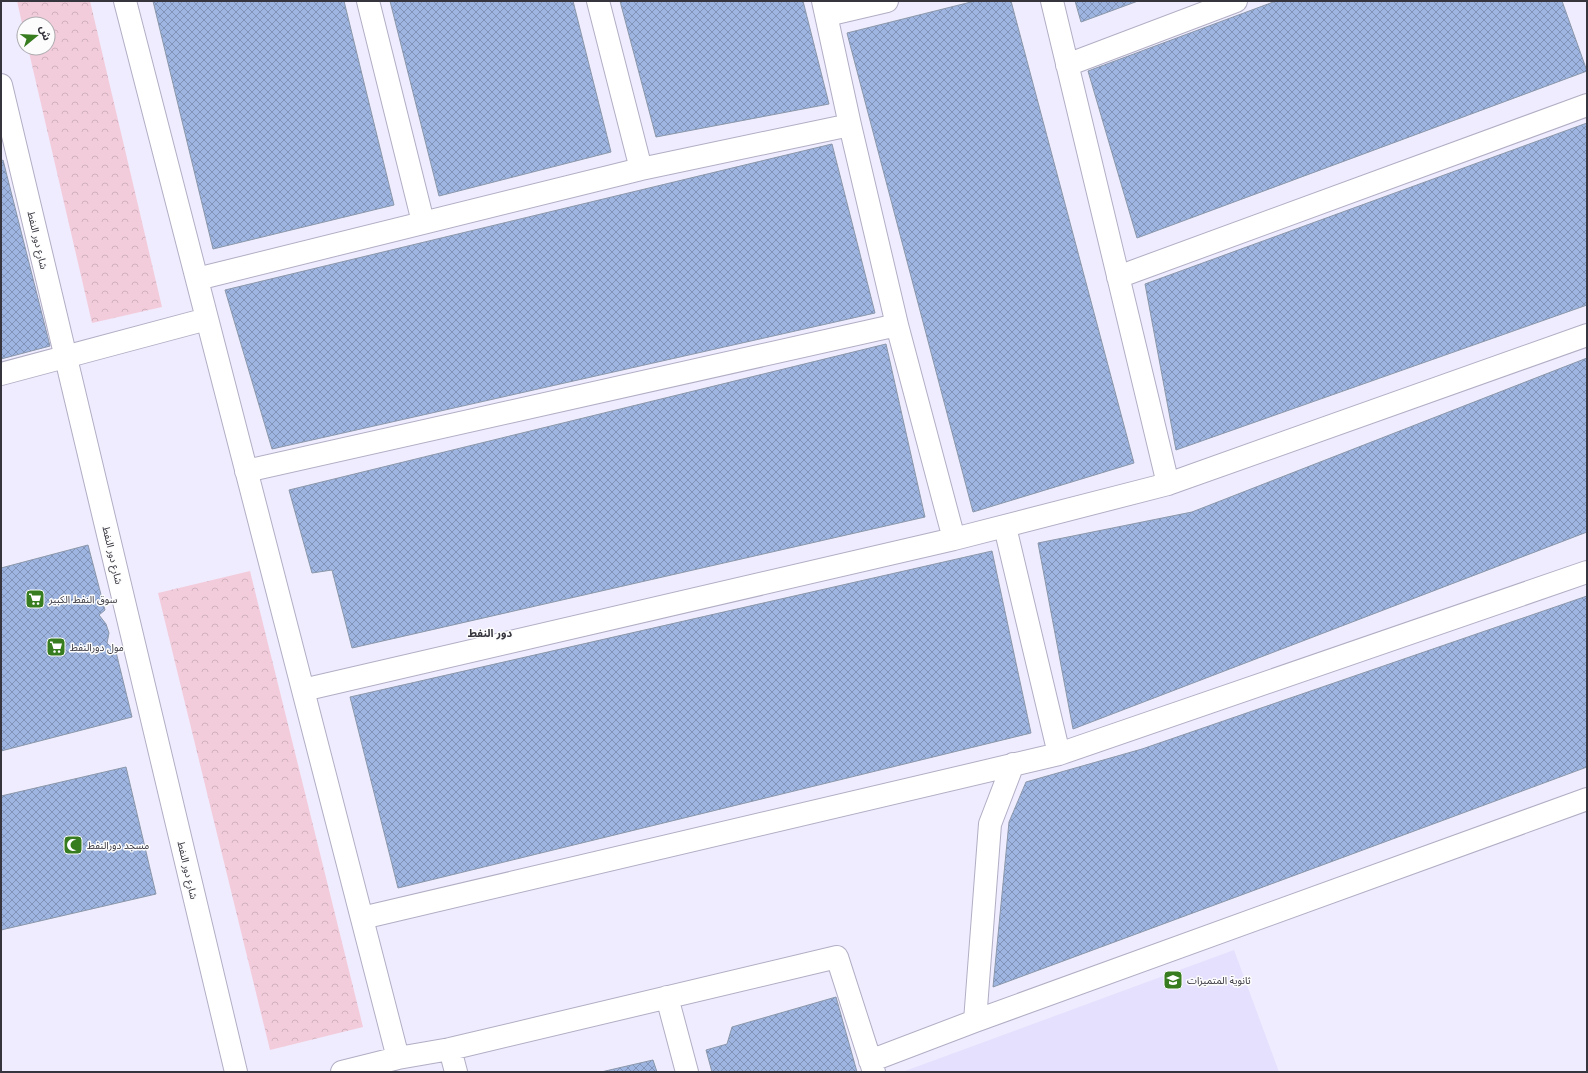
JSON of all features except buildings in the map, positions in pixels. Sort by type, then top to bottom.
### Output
[{"type":"street","points":[[125,1],[398,1058]]},
{"type":"street","points":[[368,1],[423,222]]},
{"type":"street","points":[[598,1],[641,169]]},
{"type":"street","points":[[887,1],[825,8],[850,125],[897,325],[954,539]]},
{"type":"street","points":[[1052,1],[1168,484]]},
{"type":"street","points":[[1067,64],[1236,1]]},
{"type":"street","name":"شارع دور النفط","points":[[1,85],[7,138],[66,356],[236,1072]]},
{"type":"street","points":[[1118,277],[1587,105]]},
{"type":"street","points":[[197,279],[641,169],[850,125]]},
{"type":"street","points":[[1,374],[207,319]]},
{"type":"street","points":[[246,471],[897,325]]},
{"type":"street","points":[[303,690],[1005,527],[1168,484],[1587,336]]},
{"type":"street","points":[[1005,527],[1059,754]]},
{"type":"street","points":[[362,918],[1059,754],[1587,572]]},
{"type":"street","points":[[975,1021],[990,824],[1013,764]]},
{"type":"street","points":[[342,1072],[398,1058],[450,1049],[837,957],[872,1066],[975,1021],[1587,799]]},
{"type":"street","points":[[667,998],[687,1072]]},
{"type":"street","points":[[450,1049],[456,1072]]},
{"type":"shaded area","points":[[1234,950],[1279,1072],[905,1071]]},
{"type":"green space","points":[[17,1],[90,1],[162,307],[92,323],[30,56],[56,56],[56,16],[20,16]]},
{"type":"green space","points":[[250,571],[363,1027],[270,1050],[158,593]]},
{"type":"place","name":"سوق النفط الكبير","points":[[35,599]]},
{"type":"place","name":"مول دورالنفط","points":[[56,647]]},
{"type":"place","name":"مسجد دورالنفط","points":[[73,845]]},
{"type":"place","name":"ثانوية المتميزات","points":[[1173,980]]},
{"type":"district","name":"دور النفط","points":[[490,633]]}]
